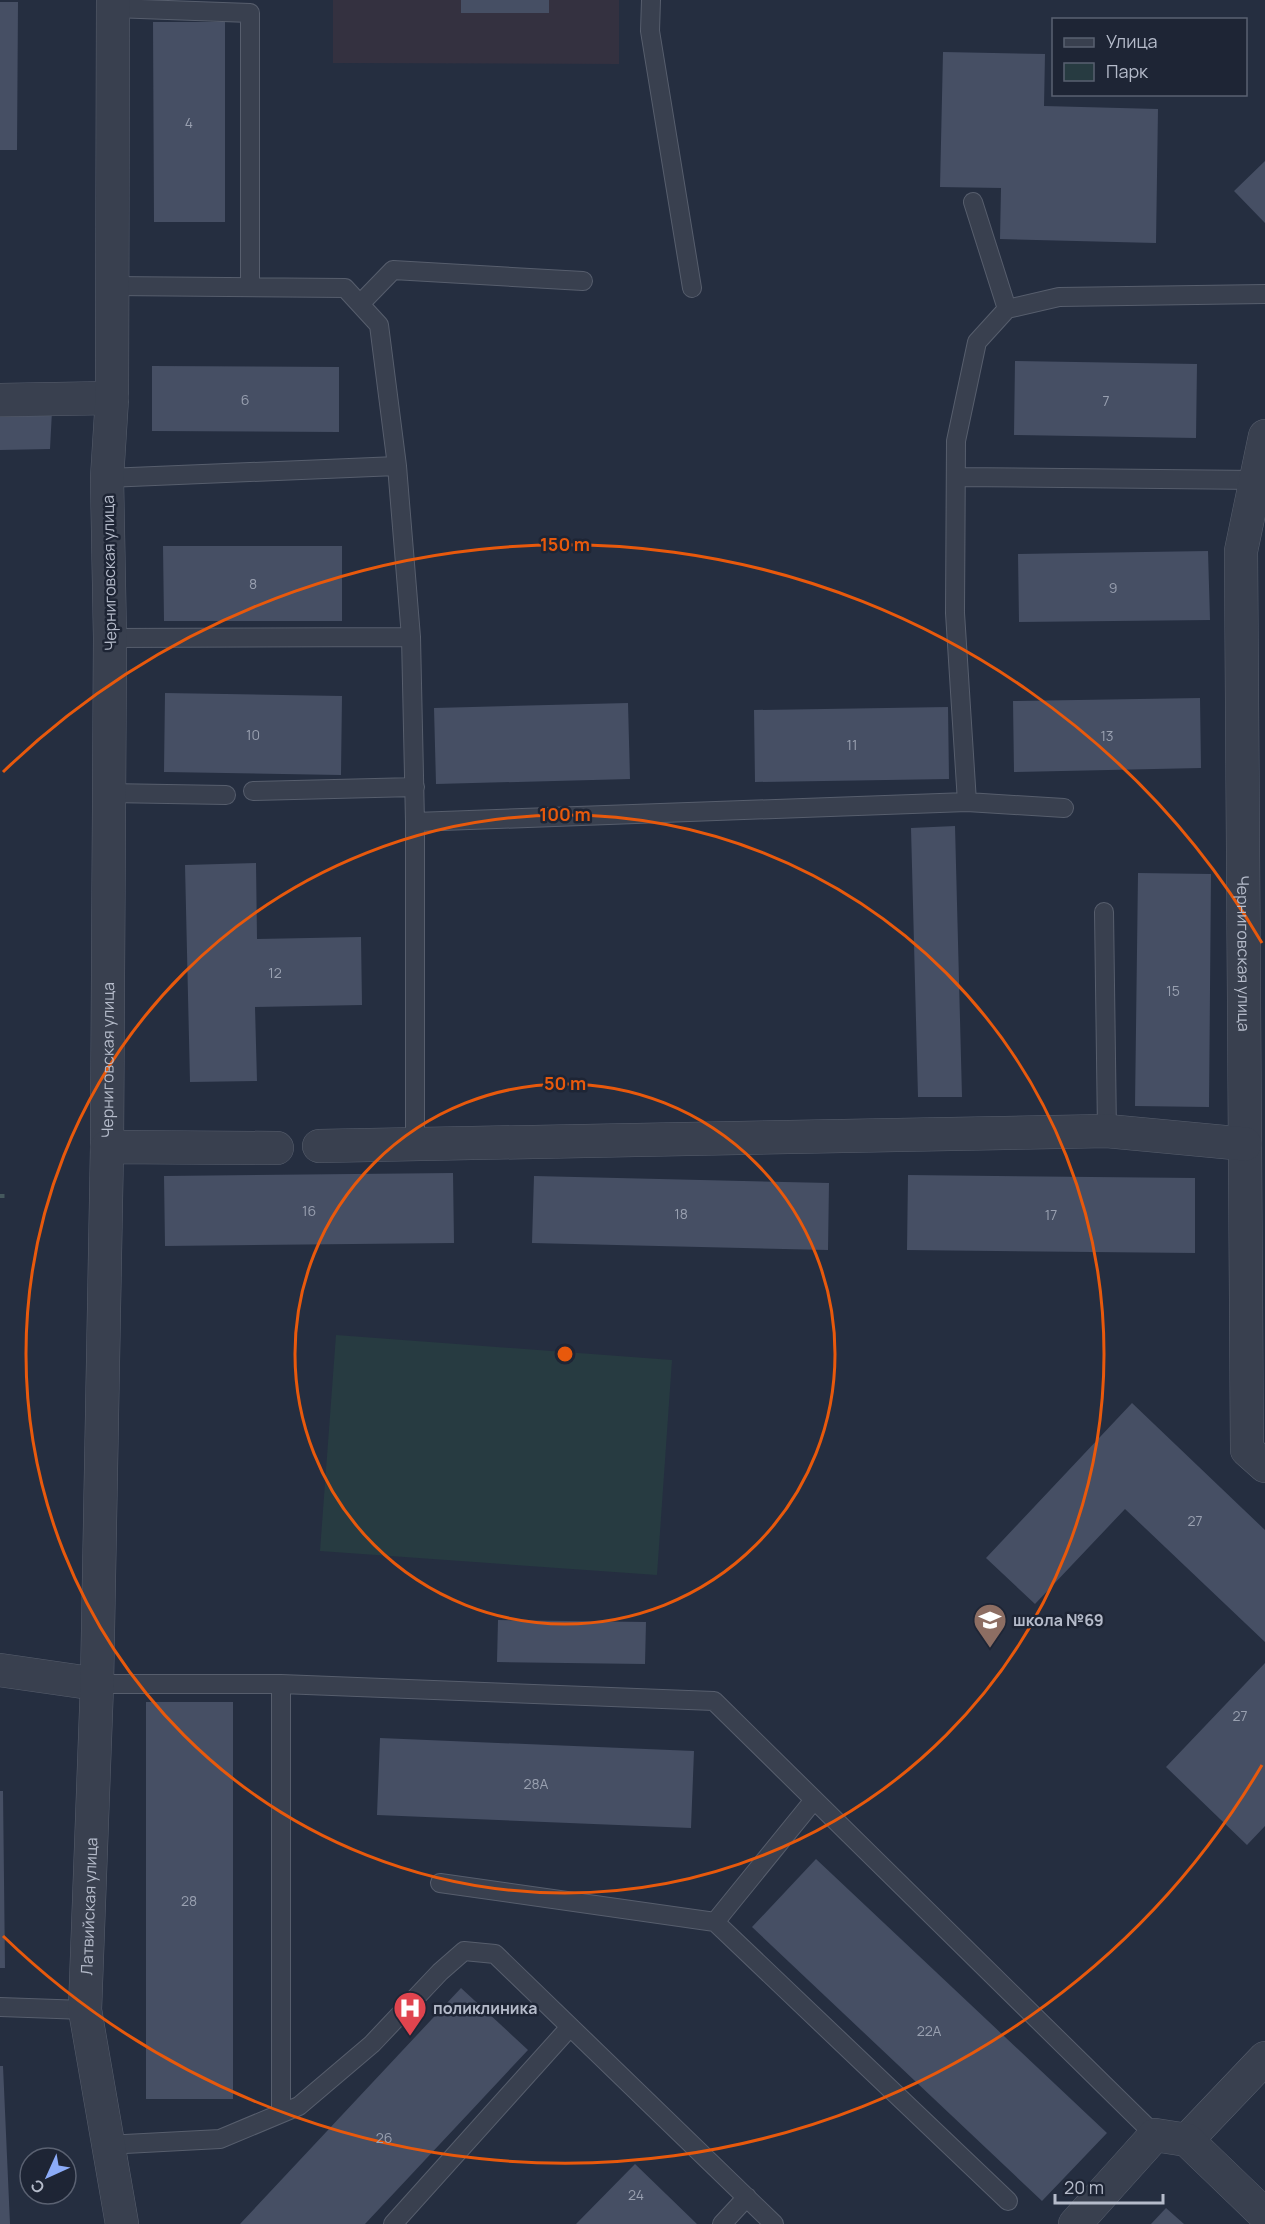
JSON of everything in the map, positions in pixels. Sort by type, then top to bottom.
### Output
[{"type":"street","name":"Черниговская улица","points":[[98,1684],[106,1147],[110,638],[107,478],[112,399],[113,4]]},
{"type":"street","points":[[0,400],[112,399]]},
{"type":"street","name":"Черниговская улица","points":[[1265,436],[1241,551],[1247,1450],[1265,1466]]},
{"type":"street","points":[[319,1146],[1107,1131],[1245,1144]]},
{"type":"street","points":[[106,1147],[277,1148]]},
{"type":"street","points":[[0,1670],[98,1684]]},
{"type":"street","name":"Латвийская улица","points":[[98,1684],[85,2010],[106,2145],[122,2224]]},
{"type":"street","points":[[1187,2140],[1265,2058]]},
{"type":"street","points":[[1075,2224],[1155,2135],[1187,2140],[1265,2215]]},
{"type":"lane","points":[[651,0],[652,42],[692,288]]},
{"type":"lane","points":[[113,4],[250,13],[250,286]]},
{"type":"lane","points":[[973,202],[1007,309]]},
{"type":"lane","points":[[360,304],[393,270],[583,281]]},
{"type":"lane","points":[[112,285],[345,288],[379,325],[397,466],[411,637],[415,787],[415,1145]]},
{"type":"lane","points":[[967,802],[955,613],[956,441],[977,342],[1007,309],[1059,297],[1265,294]]},
{"type":"lane","points":[[107,478],[397,466]]},
{"type":"lane","points":[[956,477],[1256,480]]},
{"type":"lane","points":[[110,638],[411,637]]},
{"type":"lane","points":[[252,791],[415,787]]},
{"type":"lane","points":[[109,794],[226,795]]},
{"type":"lane","points":[[415,822],[967,802],[1064,808]]},
{"type":"lane","points":[[1104,912],[1107,1131]]},
{"type":"lane","points":[[98,1684],[281,1684],[714,1701],[1155,2135]]},
{"type":"lane","points":[[281,1684],[281,2113]]},
{"type":"lane","points":[[715,1922],[814,1800]]},
{"type":"lane","points":[[440,1883],[715,1922],[1008,2201]]},
{"type":"lane","points":[[106,2145],[220,2139],[299,2106],[372,2044],[464,1951],[495,1954],[774,2224]]},
{"type":"lane","points":[[0,2007],[85,2010]]},
{"type":"lane","points":[[393,2224],[570,2027]]},
{"type":"lane","points":[[722,2224],[747,2198]]},
{"type":"path","points":[[0,1196],[7,1196]]},
{"type":"shaded area","points":[[333,0],[619,0],[619,64],[333,63]]},
{"type":"green space","points":[[336,1335],[672,1360],[657,1575],[320,1551]]},
{"type":"building","points":[[461,0],[549,0],[549,13],[461,13]]},
{"type":"building","points":[[0,2],[18,2],[17,150],[0,150]]},
{"type":"building","points":[[153,22],[225,22],[225,222],[154,222]]},
{"type":"building","points":[[943,52],[1045,54],[1044,106],[1158,109],[1156,243],[1000,239],[1001,188],[940,187]]},
{"type":"building","points":[[1265,161],[1265,223],[1234,191]]},
{"type":"building","points":[[1015,361],[1197,364],[1196,438],[1014,435]]},
{"type":"building","points":[[152,366],[339,367],[339,432],[152,431]]},
{"type":"building","points":[[52,411],[50,449],[0,450],[0,413]]},
{"type":"building","points":[[163,546],[342,546],[342,621],[164,621]]},
{"type":"building","points":[[1208,551],[1210,620],[1019,622],[1018,554]]},
{"type":"building","points":[[165,693],[342,696],[341,775],[164,772]]},
{"type":"building","points":[[1200,698],[1201,768],[1014,772],[1013,701]]},
{"type":"building","points":[[628,703],[630,779],[436,784],[434,708]]},
{"type":"building","points":[[948,707],[949,779],[755,782],[754,710]]},
{"type":"building","points":[[955,826],[962,1097],[918,1097],[911,828]]},
{"type":"building","points":[[256,863],[257,939],[361,937],[362,1005],[255,1007],[257,1081],[190,1082],[185,865]]},
{"type":"building","points":[[1138,873],[1211,874],[1209,1107],[1135,1106]]},
{"type":"building","points":[[453,1173],[454,1243],[165,1246],[164,1176]]},
{"type":"building","points":[[908,1175],[1195,1178],[1195,1253],[907,1250]]},
{"type":"building","points":[[534,1176],[829,1183],[828,1250],[532,1243]]},
{"type":"building","points":[[1132,1403],[1265,1530],[1265,1642],[1125,1509],[1035,1604],[986,1558]]},
{"type":"building","points":[[498,1620],[646,1622],[645,1664],[497,1662]]},
{"type":"building","points":[[1265,1663],[1265,1826],[1247,1845],[1166,1767]]},
{"type":"building","points":[[146,1702],[233,1702],[233,2099],[146,2099]]},
{"type":"building","points":[[380,1738],[694,1751],[691,1828],[377,1815]]},
{"type":"building","points":[[0,1791],[3,1791],[5,1968],[0,1968]]},
{"type":"building","points":[[816,1859],[1107,2133],[1042,2201],[752,1927]]},
{"type":"building","points":[[461,1988],[528,2050],[365,2224],[240,2224]]},
{"type":"building","points":[[0,2066],[3,2066],[10,2224],[0,2224]]},
{"type":"building","points":[[635,2164],[697,2224],[576,2224]]},
{"type":"building","points":[[1166,2208],[1184,2224],[1151,2224]]},
{"type":"place","name":"школа №69","points":[[990,1649]]},
{"type":"place","name":"поликлиника","points":[[410,2037]]}]
